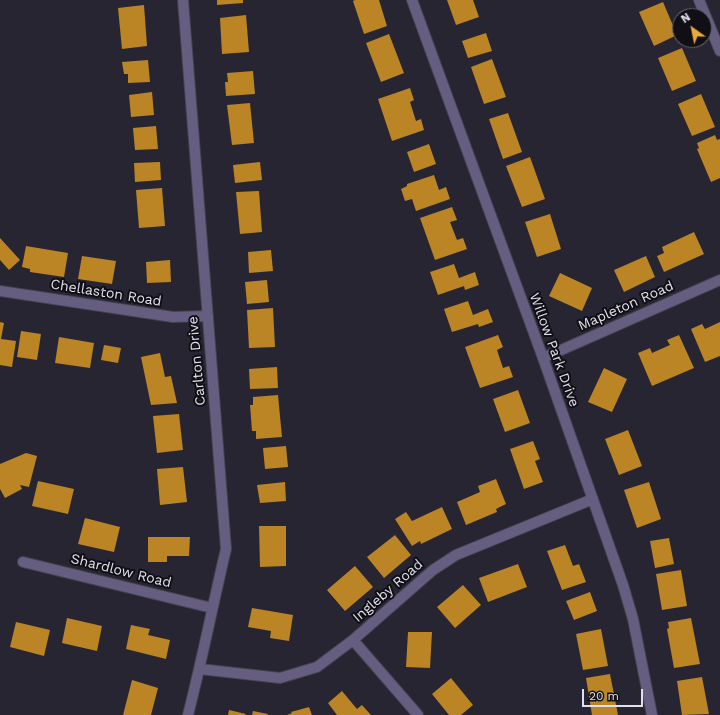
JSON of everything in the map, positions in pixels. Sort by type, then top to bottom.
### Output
[{"type":"street","name":"Carlton Drive","points":[[183,0],[226,549],[200,669],[188,715]]},
{"type":"street","name":"Willow Park Drive","points":[[412,0],[543,358],[623,584],[633,620],[652,715]]},
{"type":"street","points":[[699,0],[720,51]]},
{"type":"street","name":"Mapleton Road","points":[[543,358],[720,280]]},
{"type":"street","name":"Chellaston Road","points":[[0,291],[173,317],[208,316]]},
{"type":"street","name":"Ingleby Road","points":[[200,669],[280,678],[317,667],[353,640],[433,570],[456,555],[593,500]]},
{"type":"street","name":"Shardlow Road","points":[[23,562],[212,608]]},
{"type":"street","points":[[353,640],[418,715]]},
{"type":"building","points":[[217,0],[243,0],[243,3],[217,5]]},
{"type":"building","points":[[379,0],[387,26],[364,34],[353,1]]},
{"type":"building","points":[[447,0],[473,0],[479,17],[456,25]]},
{"type":"building","points":[[663,2],[672,23],[672,37],[654,46],[639,12]]},
{"type":"building","points":[[144,5],[147,46],[122,49],[118,8]]},
{"type":"building","points":[[246,15],[249,52],[222,54],[220,18]]},
{"type":"building","points":[[486,33],[492,51],[468,58],[462,41]]},
{"type":"building","points":[[389,34],[404,73],[381,82],[366,43]]},
{"type":"building","points":[[682,48],[696,81],[672,91],[658,58]]},
{"type":"building","points":[[492,59],[506,97],[484,104],[471,67]]},
{"type":"building","points":[[148,60],[150,82],[128,83],[128,74],[124,74],[122,62]]},
{"type":"building","points":[[253,71],[255,94],[226,96],[225,82],[228,82],[227,73]]},
{"type":"building","points":[[410,88],[414,100],[410,102],[416,121],[421,119],[424,130],[392,141],[378,99]]},
{"type":"building","points":[[152,92],[154,115],[131,117],[129,95]]},
{"type":"building","points":[[701,94],[715,127],[692,136],[678,104]]},
{"type":"building","points":[[250,103],[254,143],[232,145],[227,105]]},
{"type":"building","points":[[508,113],[522,152],[503,159],[489,119]]},
{"type":"building","points":[[156,126],[158,149],[135,150],[133,128]]},
{"type":"building","points":[[715,135],[717,140],[720,139],[720,178],[711,182],[697,149],[699,148],[697,143]]},
{"type":"building","points":[[429,144],[436,164],[414,172],[407,152]]},
{"type":"building","points":[[530,157],[545,199],[522,207],[506,166]]},
{"type":"building","points":[[160,162],[161,180],[135,182],[134,163]]},
{"type":"building","points":[[260,162],[262,180],[235,183],[233,165]]},
{"type":"building","points":[[434,175],[439,190],[446,187],[450,199],[416,211],[412,199],[405,201],[401,189],[407,186],[407,184]]},
{"type":"building","points":[[162,188],[165,226],[139,228],[136,190]]},
{"type":"building","points":[[259,191],[262,232],[240,234],[236,192]]},
{"type":"building","points":[[452,207],[457,220],[450,222],[457,240],[463,238],[467,249],[435,260],[420,218]]},
{"type":"building","points":[[550,214],[561,249],[537,257],[525,222]]},
{"type":"building","points":[[694,232],[704,254],[664,272],[657,256],[664,253],[662,247]]},
{"type":"building","points":[[0,238],[20,260],[9,270],[0,260]]},
{"type":"building","points":[[26,246],[68,253],[64,277],[30,272],[30,269],[22,267]]},
{"type":"building","points":[[271,250],[273,271],[249,273],[248,252]]},
{"type":"building","points":[[82,256],[116,261],[112,284],[78,279]]},
{"type":"building","points":[[646,256],[655,277],[624,292],[614,270]]},
{"type":"building","points":[[170,260],[171,282],[147,283],[146,262]]},
{"type":"building","points":[[454,264],[459,278],[475,272],[479,285],[465,290],[464,286],[438,295],[430,272]]},
{"type":"building","points":[[560,273],[592,288],[582,311],[549,296]]},
{"type":"building","points":[[267,280],[269,302],[247,304],[245,282]]},
{"type":"building","points":[[468,301],[473,315],[488,309],[493,322],[479,327],[478,324],[452,332],[444,309]]},
{"type":"building","points":[[273,308],[275,347],[249,348],[247,310]]},
{"type":"building","points":[[0,322],[4,323],[1,339],[16,341],[12,367],[0,365]]},
{"type":"building","points":[[720,322],[720,356],[705,362],[691,329],[702,324],[705,329]]},
{"type":"building","points":[[21,331],[41,334],[37,360],[17,357]]},
{"type":"building","points":[[498,335],[503,347],[497,350],[503,368],[509,366],[513,377],[480,388],[465,347]]},
{"type":"building","points":[[679,335],[694,368],[652,386],[638,353],[650,348],[652,353],[670,345],[667,340]]},
{"type":"building","points":[[59,337],[94,343],[90,368],[55,363]]},
{"type":"building","points":[[104,345],[121,348],[118,363],[101,360]]},
{"type":"building","points":[[160,353],[165,377],[171,376],[177,403],[151,405],[141,357]]},
{"type":"building","points":[[277,367],[278,388],[250,389],[249,369]]},
{"type":"building","points":[[604,368],[627,379],[612,412],[588,402]]},
{"type":"building","points":[[518,390],[530,423],[505,432],[493,399]]},
{"type":"building","points":[[278,395],[282,437],[256,439],[256,431],[252,431],[250,405],[253,405],[253,397]]},
{"type":"building","points":[[179,414],[183,450],[157,453],[153,416]]},
{"type":"building","points":[[628,430],[642,466],[619,475],[605,439]]},
{"type":"building","points":[[533,441],[540,459],[535,461],[543,482],[524,489],[510,449]]},
{"type":"building","points":[[286,446],[288,467],[265,469],[263,448]]},
{"type":"building","points":[[26,453],[37,456],[29,487],[20,485],[22,489],[5,498],[0,489],[0,464]]},
{"type":"building","points":[[183,467],[187,502],[160,505],[157,469]]},
{"type":"building","points":[[496,479],[506,504],[496,509],[497,512],[466,525],[457,502],[480,492],[478,486]]},
{"type":"building","points":[[38,481],[74,489],[68,514],[32,506]]},
{"type":"building","points":[[285,482],[286,501],[260,503],[257,485]]},
{"type":"building","points":[[649,482],[661,519],[637,528],[624,490]]},
{"type":"building","points":[[442,507],[452,529],[421,544],[420,541],[412,546],[395,519],[406,512],[412,521]]},
{"type":"building","points":[[85,518],[120,527],[114,552],[78,544]]},
{"type":"building","points":[[259,526],[286,526],[286,566],[260,567]]},
{"type":"building","points":[[395,535],[411,555],[384,578],[367,557]]},
{"type":"building","points":[[148,537],[190,537],[189,556],[167,556],[167,562],[148,562]]},
{"type":"building","points":[[669,538],[674,564],[655,568],[650,541]]},
{"type":"building","points":[[565,545],[573,566],[579,564],[586,582],[562,590],[547,551]]},
{"type":"building","points":[[518,564],[527,587],[488,602],[479,578]]},
{"type":"building","points":[[355,566],[373,587],[345,611],[327,590]]},
{"type":"building","points":[[681,570],[687,606],[662,610],[656,574]]},
{"type":"building","points":[[463,585],[481,605],[455,628],[437,607]]},
{"type":"building","points":[[590,592],[597,611],[574,620],[566,601]]},
{"type":"building","points":[[252,608],[293,615],[289,641],[270,638],[271,631],[248,627]]},
{"type":"building","points":[[67,618],[102,626],[97,651],[62,643]]},
{"type":"building","points":[[691,618],[700,664],[674,668],[667,629],[669,628],[668,622]]},
{"type":"building","points":[[16,622],[50,630],[44,656],[10,647]]},
{"type":"building","points":[[131,625],[150,629],[148,635],[170,640],[166,659],[126,649]]},
{"type":"building","points":[[601,629],[608,666],[583,670],[576,634]]},
{"type":"building","points":[[408,632],[432,632],[430,668],[406,667]]},
{"type":"building","points":[[610,674],[618,715],[592,715],[586,678]]},
{"type":"building","points":[[702,677],[709,714],[682,715],[677,681]]},
{"type":"building","points":[[451,678],[473,705],[461,715],[449,715],[432,694]]},
{"type":"building","points":[[132,680],[158,688],[151,715],[123,715]]},
{"type":"building","points":[[342,691],[357,709],[362,705],[371,715],[337,715],[328,703]]},
{"type":"building","points":[[309,707],[312,715],[287,715],[292,713],[291,712]]},
{"type":"building","points":[[229,710],[246,714],[228,715]]},
{"type":"building","points":[[253,711],[268,714],[268,715],[252,715]]}]
